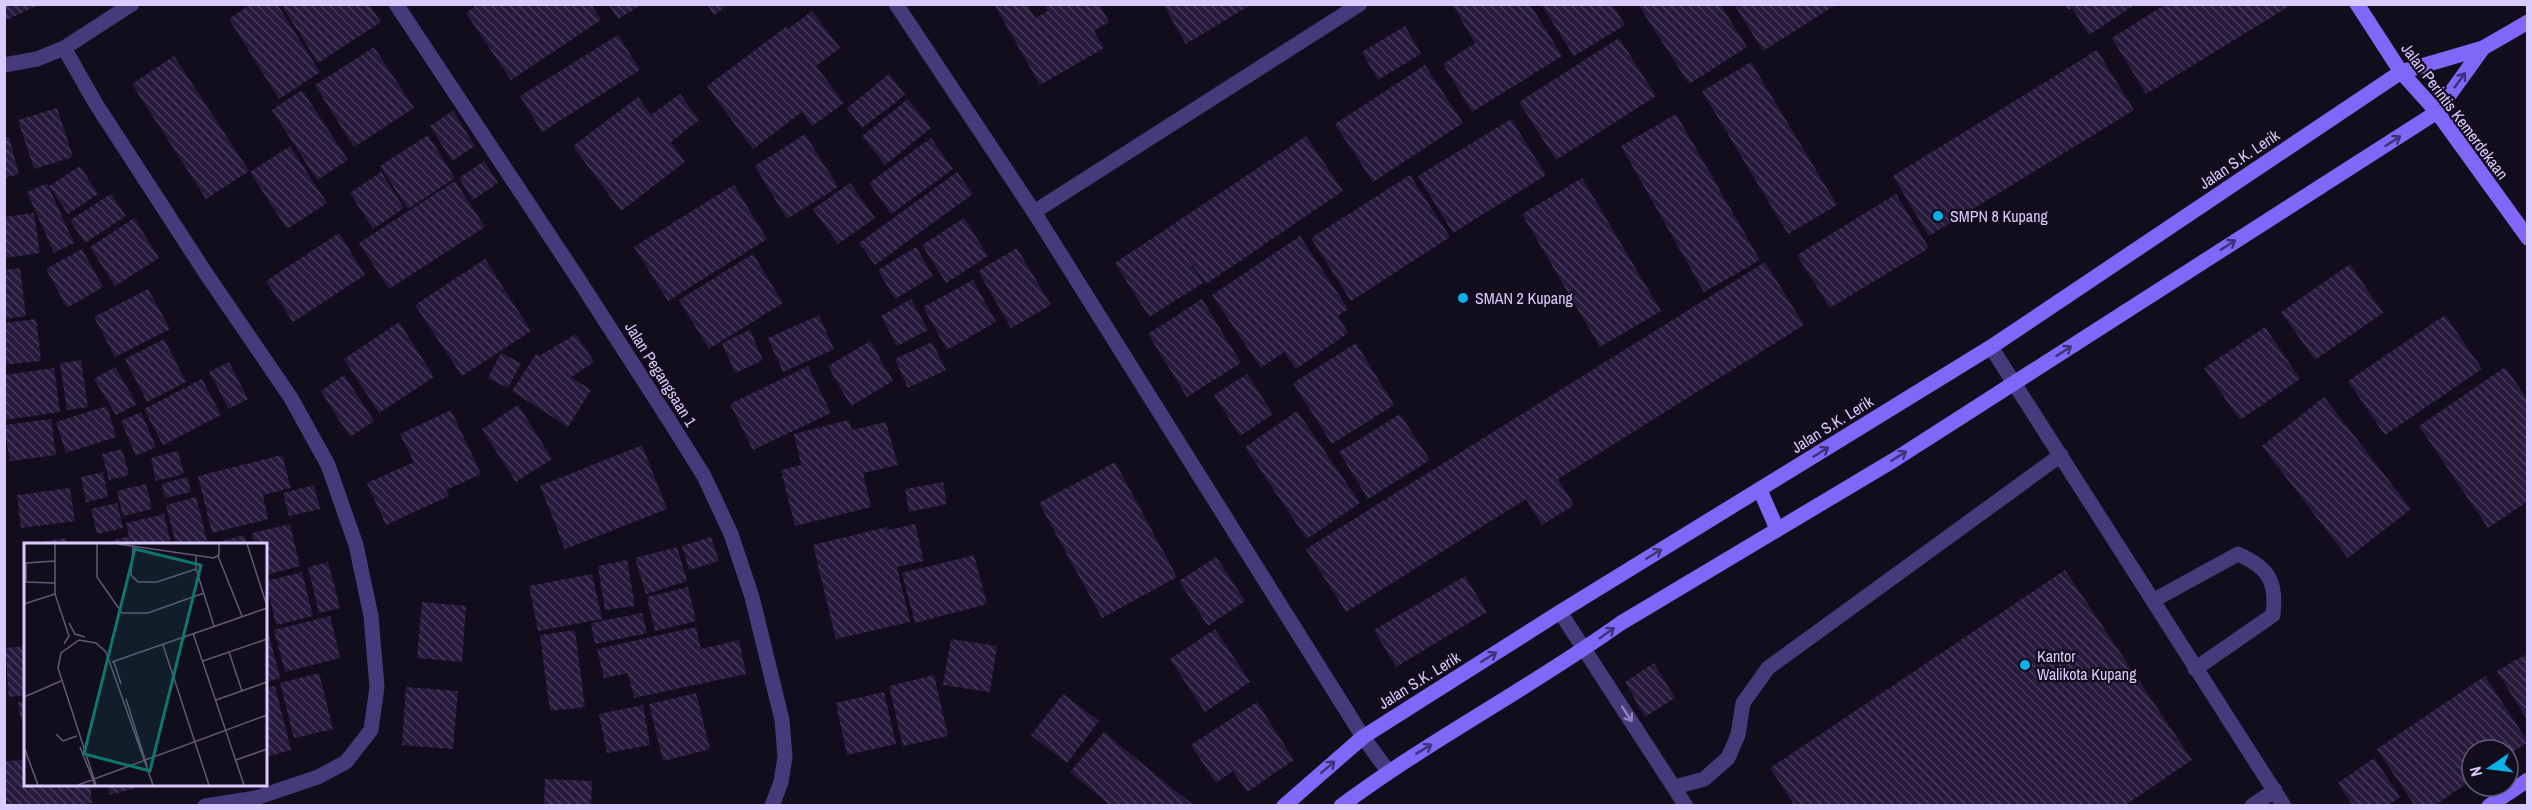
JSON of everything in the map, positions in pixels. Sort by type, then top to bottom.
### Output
[{"type":"main road","name":"Jalan Perintis Kemerdekaan","points":[[2357,4],[2401,72],[2437,112],[2528,238]]},
{"type":"main road","points":[[1341,806],[1388,771],[1584,650],[1621,623],[1894,459],[2437,112],[2483,48],[2528,22]]},
{"type":"main road","name":"Jalan S.K. Lerik","points":[[1284,806],[1363,737],[1560,612],[1991,347],[2401,72],[2483,48]]},
{"type":"main road","points":[[1760,490],[1777,529]]},
{"type":"main road","points":[[2489,806],[2528,780]]},
{"type":"street","points":[[4,65],[37,59],[64,48],[132,4]]},
{"type":"street","name":"Jalan Pegangsaan 1","points":[[396,4],[577,277],[704,476],[731,534],[752,597],[782,720],[785,757],[781,782],[772,806]]},
{"type":"street","points":[[896,4],[1034,212],[1363,737],[1388,771]]},
{"type":"street","points":[[1034,212],[1360,4]]},
{"type":"street","points":[[64,48],[96,104],[205,272],[291,398],[328,465],[356,545],[371,616],[377,687],[372,730],[346,762],[318,777],[256,798],[205,806]]},
{"type":"street","points":[[1991,347],[2284,806]]},
{"type":"street","points":[[1675,787],[1704,779],[1728,758],[1738,735],[1743,703],[1768,668],[2061,455]]},
{"type":"street","points":[[2154,600],[2238,554],[2258,563],[2270,577],[2276,596],[2273,615],[2195,669]]},
{"type":"street","points":[[1560,612],[1686,806]]},
{"type":"street","points":[[2252,806],[2275,790]]},
{"type":"building","points":[[4,4],[41,4],[4,21]]},
{"type":"building","points":[[251,4],[277,4],[320,72],[279,99],[229,19]]},
{"type":"building","points":[[281,4],[369,4],[381,22],[318,63]]},
{"type":"building","points":[[478,4],[591,4],[601,20],[511,80],[466,13]]},
{"type":"building","points":[[608,4],[637,4],[638,7],[618,19]]},
{"type":"building","points":[[707,4],[729,4],[714,15]]},
{"type":"building","points":[[994,4],[1027,4],[1035,18],[1048,11],[1044,4],[1099,4],[1109,22],[1094,31],[1104,48],[1040,85]]},
{"type":"building","points":[[1163,4],[1252,4],[1186,44]]},
{"type":"building","points":[[1452,4],[1530,4],[1562,56],[1472,112],[1443,64],[1475,43]]},
{"type":"building","points":[[1541,4],[1612,4],[1625,25],[1574,56]]},
{"type":"building","points":[[1638,4],[1720,4],[1747,47],[1689,84]]},
{"type":"building","points":[[1734,4],[1837,4],[1763,51]]},
{"type":"building","points":[[2064,4],[2136,4],[2089,35],[2072,8],[2068,10]]},
{"type":"building","points":[[2166,4],[2287,4],[2288,7],[2146,94],[2112,38]]},
{"type":"building","points":[[812,11],[840,48],[816,66],[844,103],[812,126],[802,112],[753,149],[707,86],[787,26],[788,29]]},
{"type":"building","points":[[1405,26],[1421,54],[1378,80],[1362,52]]},
{"type":"building","points":[[618,35],[640,70],[542,132],[520,96]]},
{"type":"building","points":[[1619,38],[1656,96],[1556,160],[1519,102]]},
{"type":"building","points":[[374,47],[414,108],[354,147],[315,85]]},
{"type":"building","points":[[2097,50],[2134,110],[1929,236],[1893,176]]},
{"type":"building","points":[[174,56],[249,171],[206,199],[132,84]]},
{"type":"building","points":[[1751,62],[1837,205],[1788,234],[1702,91]]},
{"type":"building","points":[[1425,65],[1463,123],[1373,182],[1335,124]]},
{"type":"building","points":[[889,74],[905,95],[862,128],[847,108]]},
{"type":"building","points":[[302,90],[348,160],[317,180],[272,110]]},
{"type":"building","points":[[680,94],[699,120],[671,142],[685,162],[621,211],[573,146],[638,97],[651,115]]},
{"type":"building","points":[[908,99],[931,128],[885,165],[862,136]]},
{"type":"building","points":[[57,108],[73,157],[34,169],[18,120]]},
{"type":"building","points":[[453,111],[475,146],[452,161],[430,126]]},
{"type":"building","points":[[1676,114],[1760,260],[1704,292],[1621,146]]},
{"type":"building","points":[[1511,119],[1546,175],[1453,233],[1418,176]]},
{"type":"building","points":[[805,134],[838,187],[787,219],[755,166]]},
{"type":"building","points":[[428,135],[455,178],[408,209],[380,166]]},
{"type":"building","points":[[1306,136],[1343,191],[1206,284],[1183,251],[1203,283],[1149,317],[1115,263]]},
{"type":"building","points":[[9,137],[19,174],[4,178],[4,138]]},
{"type":"building","points":[[931,138],[953,169],[891,214],[869,183]]},
{"type":"building","points":[[290,146],[327,203],[287,229],[250,172]]},
{"type":"building","points":[[484,161],[498,183],[473,200],[459,178]]},
{"type":"building","points":[[80,166],[98,194],[68,214],[49,186]]},
{"type":"building","points":[[381,172],[404,208],[373,229],[350,193]]},
{"type":"building","points":[[957,172],[973,194],[875,265],[859,243]]},
{"type":"building","points":[[1410,175],[1450,237],[1351,301],[1311,238]]},
{"type":"building","points":[[1582,178],[1661,311],[1600,347],[1522,214]]},
{"type":"building","points":[[455,181],[485,227],[389,289],[359,243]]},
{"type":"building","points":[[47,183],[74,243],[54,253],[27,192]]},
{"type":"building","points":[[850,183],[875,218],[838,244],[813,209]]},
{"type":"building","points":[[734,185],[767,239],[668,301],[634,247]]},
{"type":"building","points":[[111,194],[126,216],[85,243],[70,220]]},
{"type":"building","points":[[1896,194],[1929,248],[1830,308],[1797,255]]},
{"type":"building","points":[[34,213],[40,253],[4,258],[4,217]]},
{"type":"building","points":[[134,218],[159,258],[115,286],[90,247]]},
{"type":"building","points":[[964,218],[988,256],[946,283],[922,245]]},
{"type":"building","points":[[339,233],[365,275],[293,322],[266,281]]},
{"type":"building","points":[[1300,236],[1348,309],[1338,316],[1348,333],[1296,369],[1284,352],[1261,368],[1212,295]]},
{"type":"building","points":[[916,247],[933,276],[895,299],[878,270]]},
{"type":"building","points":[[1017,248],[1051,305],[1011,328],[978,271]]},
{"type":"building","points":[[82,249],[103,287],[67,308],[46,269]]},
{"type":"building","points":[[753,254],[783,303],[709,349],[679,300]]},
{"type":"building","points":[[485,259],[531,331],[462,376],[415,305]]},
{"type":"building","points":[[1765,262],[1804,325],[1558,479],[1574,505],[1542,525],[1526,499],[1346,612],[1306,549]]},
{"type":"building","points":[[2350,264],[2383,313],[2315,360],[2281,312]]},
{"type":"building","points":[[20,268],[26,316],[4,319],[4,270]]},
{"type":"building","points":[[973,280],[996,322],[947,350],[923,307]]},
{"type":"building","points":[[148,289],[170,329],[115,357],[94,317]]},
{"type":"building","points":[[911,299],[928,330],[897,346],[881,316]]},
{"type":"building","points":[[1202,299],[1241,363],[1187,397],[1148,334]]},
{"type":"building","points":[[819,315],[834,349],[783,372],[768,338]]},
{"type":"building","points":[[2445,315],[2482,369],[2385,435],[2348,381]]},
{"type":"building","points":[[36,319],[41,361],[4,365],[4,323]]},
{"type":"building","points":[[399,322],[434,377],[379,413],[344,359]]},
{"type":"building","points":[[2265,327],[2300,379],[2240,420],[2204,368]]},
{"type":"building","points":[[750,330],[763,360],[735,373],[722,343]]},
{"type":"building","points":[[576,334],[594,362],[571,377],[591,390],[568,427],[512,391],[536,354],[539,356]]},
{"type":"building","points":[[164,339],[186,382],[147,402],[125,359]]},
{"type":"building","points":[[870,341],[893,381],[851,406],[828,366]]},
{"type":"building","points":[[932,342],[946,370],[908,388],[895,359]]},
{"type":"building","points":[[1356,343],[1394,405],[1332,444],[1293,383]]},
{"type":"building","points":[[501,353],[521,363],[508,388],[488,378]]},
{"type":"building","points":[[81,360],[88,407],[67,410],[60,363]]},
{"type":"building","points":[[229,362],[248,399],[229,409],[209,372]]},
{"type":"building","points":[[808,366],[831,413],[753,450],[730,404]]},
{"type":"building","points":[[115,367],[137,404],[116,415],[94,379]]},
{"type":"building","points":[[2505,367],[2528,400],[2528,501],[2488,528],[2419,426]]},
{"type":"building","points":[[54,368],[60,412],[4,420],[4,375]]},
{"type":"building","points":[[1247,374],[1273,414],[1240,436],[1214,395]]},
{"type":"building","points":[[344,375],[374,421],[350,437],[321,391]]},
{"type":"building","points":[[202,379],[221,415],[163,445],[144,409]]},
{"type":"building","points":[[2324,397],[2411,509],[2348,558],[2262,446]]},
{"type":"building","points":[[518,405],[552,459],[516,482],[482,429]]},
{"type":"building","points":[[107,406],[116,437],[66,453],[56,422]]},
{"type":"building","points":[[451,410],[481,474],[446,490],[449,496],[386,525],[367,483],[414,462],[400,434]]},
{"type":"building","points":[[1297,411],[1360,503],[1307,539],[1245,447]]},
{"type":"building","points":[[141,412],[156,447],[136,456],[121,421]]},
{"type":"building","points":[[1400,414],[1430,460],[1368,499],[1339,452]]},
{"type":"building","points":[[51,419],[56,455],[10,461],[4,425]]},
{"type":"building","points":[[849,420],[852,430],[886,422],[898,465],[863,473],[871,507],[795,526],[781,470],[801,465],[794,434]]},
{"type":"building","points":[[642,445],[667,509],[565,549],[540,486]]},
{"type":"building","points":[[122,449],[129,475],[109,480],[102,454]]},
{"type":"building","points":[[178,451],[184,474],[156,481],[151,458]]},
{"type":"building","points":[[282,455],[291,488],[263,495],[268,519],[212,533],[198,476]]},
{"type":"building","points":[[1115,462],[1177,577],[1102,618],[1039,503]]},
{"type":"building","points":[[103,472],[108,497],[86,502],[81,477]]},
{"type":"building","points":[[187,477],[191,492],[165,498],[162,484]]},
{"type":"building","points":[[943,482],[947,504],[909,512],[905,489]]},
{"type":"building","points":[[146,484],[152,509],[123,516],[117,491]]},
{"type":"building","points":[[314,485],[320,509],[289,516],[283,493]]},
{"type":"building","points":[[70,488],[75,521],[21,528],[17,495]]},
{"type":"building","points":[[196,497],[208,543],[176,543],[166,505]]},
{"type":"building","points":[[117,503],[123,528],[97,534],[91,509]]},
{"type":"building","points":[[164,514],[171,543],[104,543],[129,536],[126,523]]},
{"type":"building","points":[[290,524],[300,566],[267,575],[267,543],[254,543],[252,533]]},
{"type":"building","points":[[915,524],[924,561],[897,567],[910,622],[836,639],[813,545],[887,527],[888,530]]},
{"type":"building","points":[[245,535],[247,543],[222,543],[221,541]]},
{"type":"building","points":[[711,537],[719,561],[689,570],[682,546]]},
{"type":"building","points":[[66,538],[67,543],[33,543]]},
{"type":"building","points":[[677,547],[687,581],[646,594],[635,558]]},
{"type":"building","points":[[974,555],[987,604],[915,623],[902,573]]},
{"type":"building","points":[[1216,557],[1245,601],[1208,626],[1179,581]]},
{"type":"building","points":[[627,560],[635,606],[605,610],[598,566]]},
{"type":"building","points":[[328,562],[340,608],[319,613],[308,567]]},
{"type":"building","name":"Kantor Walikota Kupang","points":[[2065,570],[2192,760],[2124,806],[1795,806],[1770,768]]},
{"type":"building","points":[[302,572],[313,616],[276,625],[267,581]]},
{"type":"building","points":[[592,574],[602,619],[538,631],[529,586]]},
{"type":"building","points":[[1465,576],[1487,612],[1396,667],[1374,630]]},
{"type":"building","points":[[688,587],[696,621],[655,631],[647,597]]},
{"type":"building","points":[[422,602],[466,606],[462,662],[417,658]]},
{"type":"building","points":[[642,613],[647,633],[595,644],[591,623]]},
{"type":"building","points":[[330,616],[340,658],[285,672],[274,630]]},
{"type":"building","points":[[696,627],[701,649],[739,640],[746,674],[634,698],[628,673],[604,678],[597,649]]},
{"type":"building","points":[[1215,629],[1250,682],[1205,712],[1170,659]]},
{"type":"building","points":[[267,630],[268,630],[280,678],[267,682]]},
{"type":"building","points":[[575,630],[585,707],[550,711],[540,635]]},
{"type":"building","points":[[951,639],[997,646],[990,692],[943,685]]},
{"type":"building","points":[[24,646],[24,695],[9,697],[5,648]]},
{"type":"building","points":[[2528,653],[2528,721],[2497,671]]},
{"type":"building","points":[[1654,663],[1675,698],[1645,717],[1625,682]]},
{"type":"building","points":[[319,673],[333,729],[294,738],[280,683]]},
{"type":"building","points":[[934,675],[948,736],[903,746],[889,686]]},
{"type":"building","points":[[2485,676],[2528,742],[2520,747],[2520,738],[2460,738],[2460,788],[2434,806],[2415,806],[2377,749]]},
{"type":"building","points":[[275,686],[291,750],[267,757],[267,688]]},
{"type":"building","points":[[406,687],[458,691],[453,749],[402,745]]},
{"type":"building","points":[[884,692],[896,744],[847,755],[836,703]]},
{"type":"building","points":[[696,693],[710,749],[663,761],[649,704]]},
{"type":"building","points":[[1063,694],[1099,721],[1067,763],[1031,735]]},
{"type":"building","points":[[24,701],[24,720],[21,721],[18,702]]},
{"type":"building","points":[[1257,702],[1294,760],[1247,792],[1233,771],[1216,783],[1191,745]]},
{"type":"building","points":[[643,705],[650,745],[607,753],[599,714]]},
{"type":"building","points":[[1104,732],[1195,806],[1111,806],[1070,772]]},
{"type":"building","points":[[2374,758],[2400,797],[2387,806],[2353,806],[2338,783]]},
{"type":"building","points":[[24,759],[24,786],[90,786],[92,803],[70,806],[6,806],[4,762]]},
{"type":"building","points":[[545,779],[592,781],[591,806],[544,806]]},
{"type":"building","points":[[108,786],[144,786],[110,795]]},
{"type":"place","name":"SMPN 8 Kupang","points":[[1938,216]]},
{"type":"place","name":"SMAN 2 Kupang","points":[[1463,298]]},
{"type":"place","name":"Kantor Walikota Kupang","points":[[2025,665]]}]
